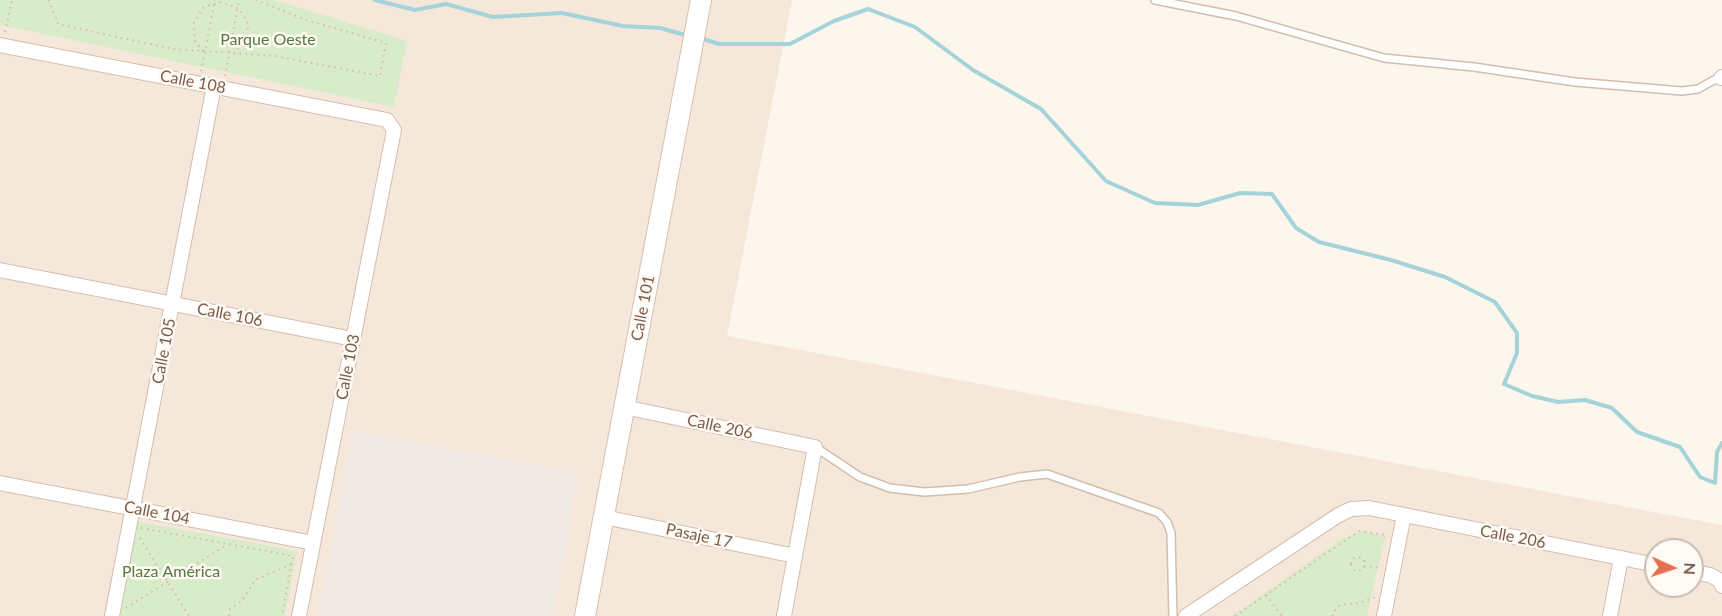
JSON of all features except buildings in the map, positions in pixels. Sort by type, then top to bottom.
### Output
[{"type":"street","name":"Calle 101","points":[[585,616],[701,0]]},
{"type":"street","name":"Calle 108","points":[[1,45],[387,120]]},
{"type":"street","name":"Calle 105","points":[[112,616],[132,508],[219,87]]},
{"type":"street","name":"Calle 103","points":[[299,616],[394,130],[387,120]]},
{"type":"street","name":"Calle 106","points":[[0,270],[354,339]]},
{"type":"street","name":"Calle 206","points":[[624,407],[815,447]]},
{"type":"street","points":[[784,616],[815,447]]},
{"type":"street","name":"Calle 104","points":[[0,483],[313,543]]},
{"type":"street","name":"Calle 206","points":[[1186,616],[1336,516],[1352,509],[1369,508],[1644,563]]},
{"type":"street","points":[[1384,616],[1404,515]]},
{"type":"street","name":"Pasaje 17","points":[[604,517],[795,556]]},
{"type":"street","points":[[1610,616],[1621,558]]},
{"type":"street","points":[[1704,574],[1710,575],[1722,584]]},
{"type":"lane","points":[[1155,0],[1236,16],[1384,58],[1474,67],[1575,82],[1682,90],[1698,89],[1722,78]]},
{"type":"lane","points":[[815,447],[860,477],[890,488],[924,492],[968,489],[1020,477],[1047,474],[1159,513],[1167,522],[1171,533],[1173,616]]},
{"type":"path","points":[[1,45],[12,0]]},
{"type":"path","points":[[48,0],[58,24],[173,49],[275,56],[380,76],[386,43],[306,20],[256,0]]},
{"type":"path","points":[[219,87],[230,53],[239,0]]},
{"type":"path","points":[[204,51],[195,41],[194,23],[203,8],[214,2],[228,3],[238,9],[247,22],[246,41],[234,53]]},
{"type":"path","points":[[199,83],[214,2]]},
{"type":"path","points":[[136,546],[140,528],[293,556],[282,616]]},
{"type":"path","points":[[1235,616],[1359,531],[1386,535],[1385,543]]},
{"type":"path","points":[[139,536],[189,616]]},
{"type":"path","points":[[127,598],[124,609],[228,544]]},
{"type":"path","points":[[1364,566],[1364,561],[1357,557],[1351,565],[1355,570],[1360,570],[1364,566],[1381,567],[1380,576]]},
{"type":"path","points":[[229,616],[230,609],[242,601],[255,580],[292,564]]},
{"type":"path","points":[[1375,604],[1377,592]]},
{"type":"path","points":[[1266,595],[1282,616]]},
{"type":"path","points":[[1332,616],[1340,605],[1359,603],[1376,597]]},
{"type":"shaded area","points":[[0,0],[792,0],[727,336],[1722,525],[1722,616],[0,616]]},
{"type":"shaded area","points":[[353,431],[579,474],[552,616],[319,616]]},
{"type":"green space","name":"Parque Oeste","points":[[0,0],[275,0],[407,41],[394,107],[0,25]]},
{"type":"green space","name":"Plaza América","points":[[135,521],[297,551],[285,616],[117,616]]},
{"type":"green space","points":[[1363,531],[1385,536],[1367,616],[1232,616],[1343,538]]},
{"type":"waterway","points":[[375,0],[415,10],[446,4],[493,17],[562,13],[623,26],[660,28],[689,36]]},
{"type":"waterway","points":[[700,38],[719,44],[790,44],[834,21],[868,9],[915,27],[973,70],[1041,109],[1106,181],[1155,203],[1198,205],[1240,193],[1272,194],[1296,228],[1319,242],[1391,260],[1445,277],[1495,302],[1517,333],[1517,353],[1504,384],[1532,396],[1558,402],[1585,400],[1612,408],[1637,432],[1680,447],[1700,477],[1715,483],[1717,452],[1722,443]]}]
